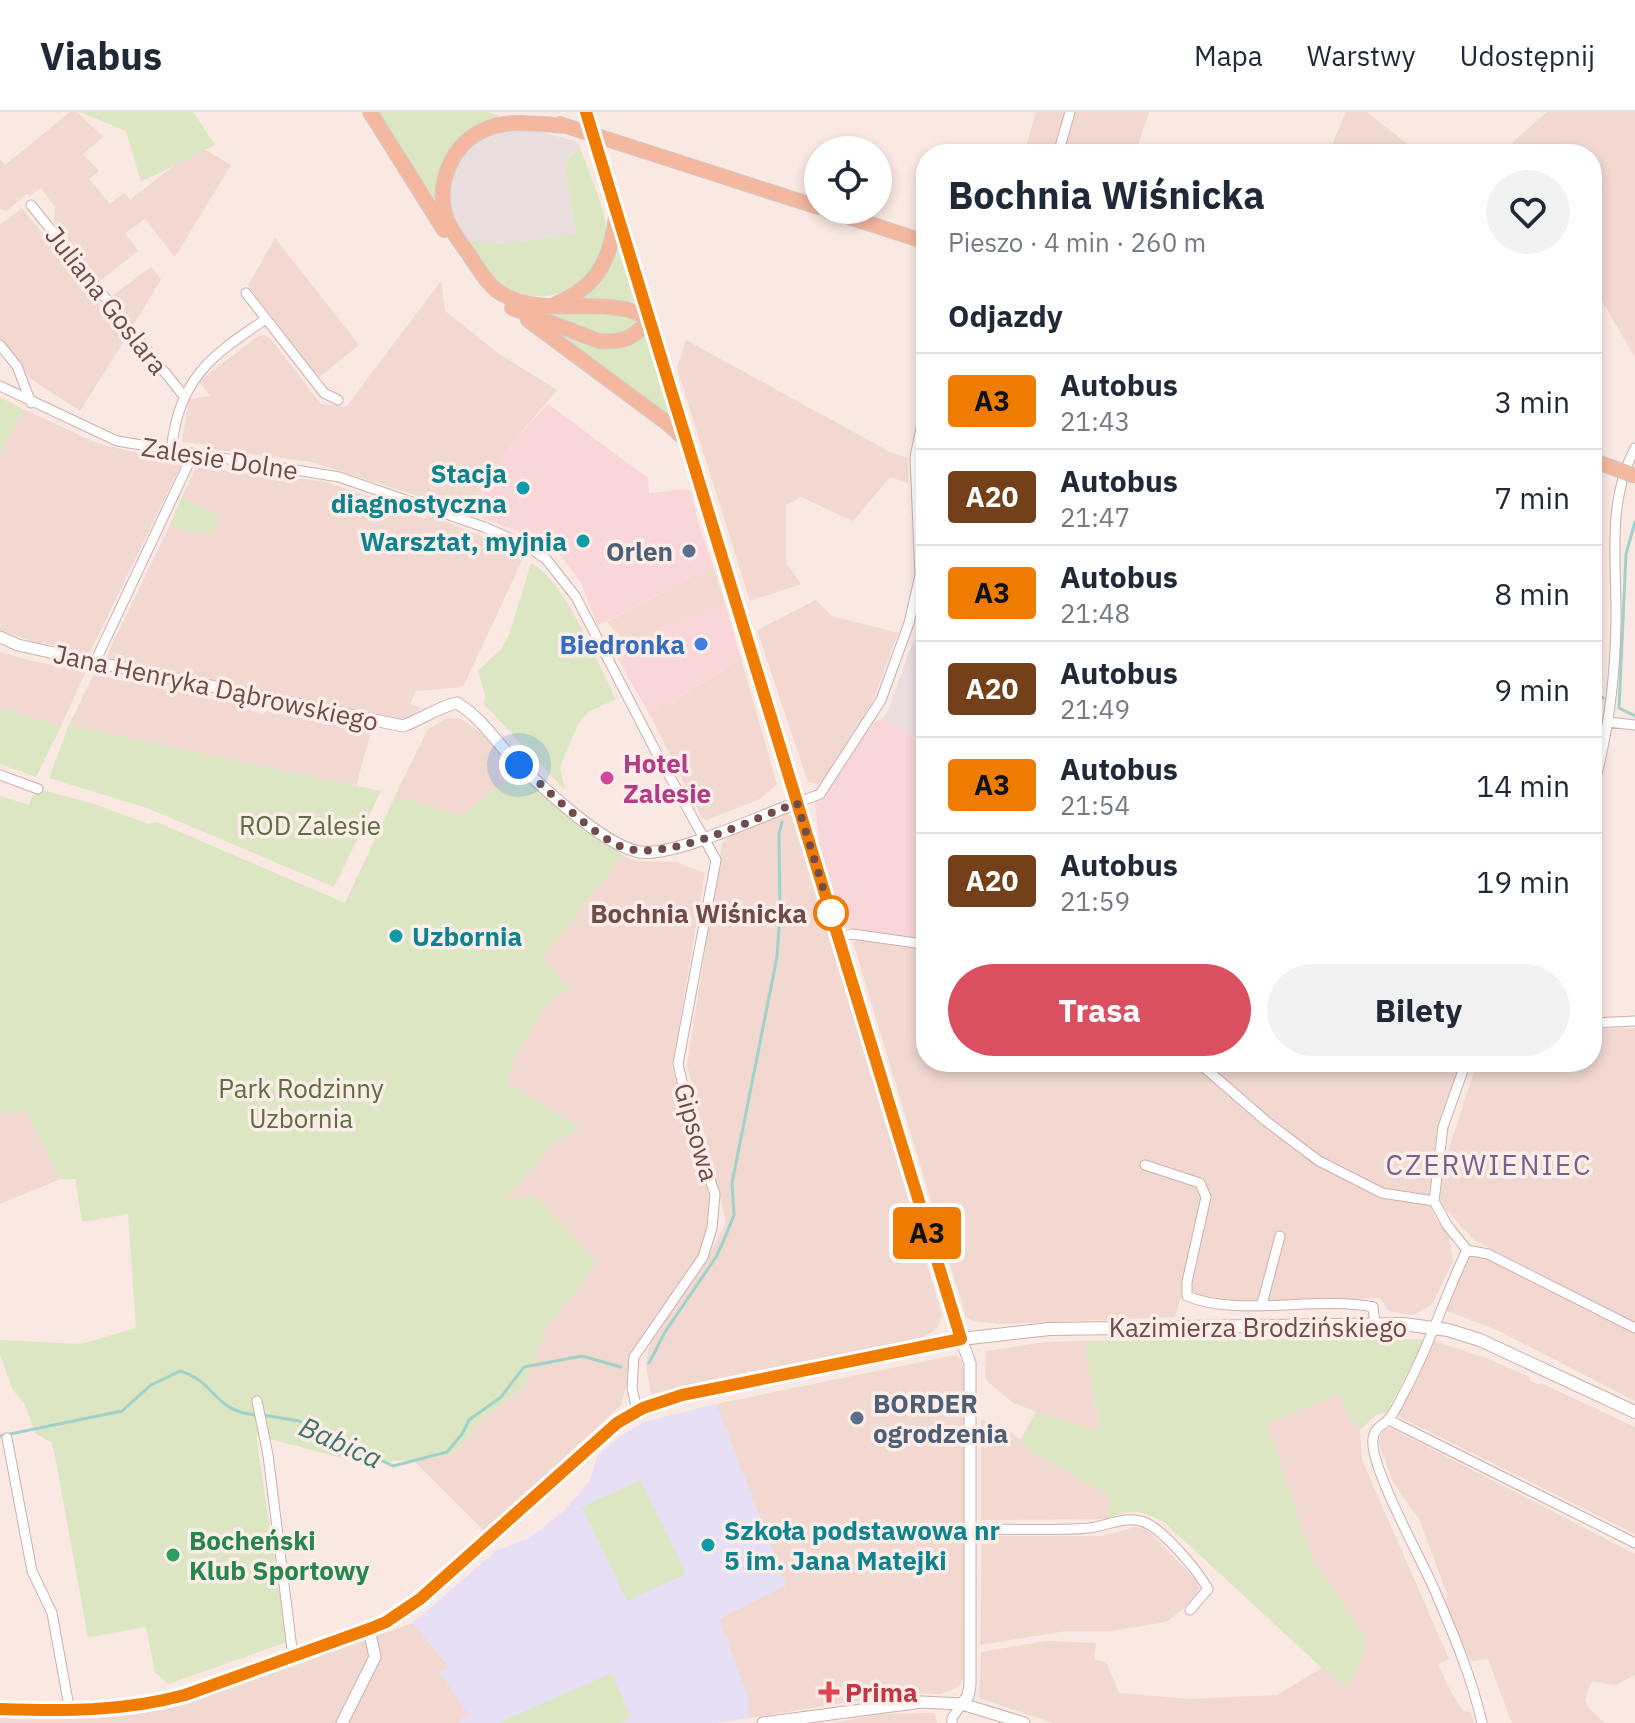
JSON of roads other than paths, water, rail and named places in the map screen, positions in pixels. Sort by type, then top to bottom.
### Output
[{"type":"main road","points":[[370,112],[480,282],[687,441]]},
{"type":"main road","points":[[522,112],[804,202]]},
{"type":"main road","points":[[586,112],[961,1339]]},
{"type":"main road","points":[[566,126],[518,122],[484,130],[467,139],[449,166],[443,200],[450,227],[491,284],[516,300],[626,309],[650,319]]},
{"type":"main road","points":[[553,305],[571,298],[595,279],[608,255],[617,211]]},
{"type":"main road","points":[[870,224],[916,239]]},
{"type":"main road","points":[[512,308],[599,341],[624,341],[635,335],[650,319]]},
{"type":"main road","points":[[1602,464],[1635,476]]},
{"type":"main road","name":"Kazimierza Brodzińskiego","points":[[961,1339],[1049,1329],[1375,1323],[1433,1328],[1480,1340],[1509,1352],[1635,1412]]},
{"type":"street","points":[[1061,144],[1070,112]]},
{"type":"street","name":"Juliana Goslara","points":[[31,205],[183,395]]},
{"type":"street","points":[[246,293],[324,393],[338,400]]},
{"type":"street","points":[[171,451],[183,395],[190,383],[213,358],[266,319]]},
{"type":"street","points":[[0,345],[17,366],[31,403]]},
{"type":"street","name":"Zalesie Dolne","points":[[0,386],[117,441],[339,477],[524,544],[546,559],[576,597],[703,838]]},
{"type":"street","points":[[1602,748],[1608,722],[1616,622],[1614,530],[1621,485],[1635,448]]},
{"type":"street","points":[[916,452],[916,481]]},
{"type":"street","points":[[95,662],[193,454]]},
{"type":"street","points":[[797,803],[820,794],[881,700],[909,623],[916,592]]},
{"type":"street","name":"Jana Henryka Dąbrowskiego","points":[[0,637],[18,645],[403,726],[443,706],[457,703],[474,713],[519,765],[619,846],[642,853],[703,838],[797,803]]},
{"type":"street","points":[[1608,722],[1635,725]]},
{"type":"street","points":[[0,775],[38,789]]},
{"type":"street","name":"Gipsowa","points":[[637,1410],[632,1388],[634,1357],[703,1257],[712,1228],[715,1194],[694,1133],[678,1064],[716,860],[703,838]]},
{"type":"street","points":[[839,937],[852,934],[916,943]]},
{"type":"street","points":[[1602,1023],[1635,1021]]},
{"type":"street","points":[[1210,1072],[1319,1161],[1382,1193],[1434,1201]]},
{"type":"street","points":[[1462,1072],[1443,1127],[1434,1201],[1447,1225],[1467,1250],[1488,1254],[1635,1328]]},
{"type":"street","points":[[1145,1165],[1200,1183],[1206,1197],[1187,1282],[1187,1296],[1201,1302],[1348,1302],[1373,1307],[1375,1323]]},
{"type":"street","points":[[1262,1304],[1280,1236]]},
{"type":"street","points":[[1467,1250],[1410,1382],[1389,1420],[1377,1427],[1373,1435],[1375,1459],[1435,1590],[1476,1695],[1482,1723]]},
{"type":"street","points":[[0,1709],[70,1712],[118,1709],[164,1701],[369,1629],[386,1622],[420,1599],[600,1437],[637,1410],[682,1395],[961,1339],[970,1363],[970,1685],[968,1696],[952,1718],[952,1723]]},
{"type":"street","points":[[258,1404],[274,1496],[293,1657]]},
{"type":"street","points":[[1389,1420],[1635,1543]]},
{"type":"street","points":[[7,1438],[32,1571],[52,1613],[70,1712]]},
{"type":"street","points":[[971,1529],[1090,1528],[1128,1519],[1144,1522],[1159,1532],[1203,1579],[1208,1589],[1190,1610]]},
{"type":"street","points":[[342,1723],[375,1657],[369,1629]]},
{"type":"street","points":[[763,1723],[922,1702],[962,1704],[1024,1723]]},
{"type":"waterway","points":[[1635,522],[1626,554],[1619,708],[1635,716]]},
{"type":"waterway","name":"Babica","points":[[649,1363],[665,1332],[716,1257],[734,1215],[732,1183],[777,957],[779,834],[782,822]]},
{"type":"waterway","name":"Babica","points":[[263,1415],[299,1421],[393,1466],[447,1452],[469,1420],[501,1397],[524,1367],[582,1356],[621,1367]]},
{"type":"waterway","name":"Babica","points":[[0,1436],[122,1411],[151,1385],[180,1371],[201,1382],[231,1408],[256,1415]]},
{"type":"place","name":"Stacja diagnostyczna","points":[[523,488]]},
{"type":"place","name":"Warsztat, myjnia","points":[[583,541]]},
{"type":"place","name":"Orlen","points":[[689,551]]},
{"type":"place","name":"Biedronka","points":[[701,644]]},
{"type":"place","name":"Hotel Zalesie","points":[[607,778]]},
{"type":"place","name":"Bochnia Wiśnicka","points":[[831,913]]},
{"type":"place","name":"Uzbornia","points":[[396,936]]},
{"type":"place","name":"BORDER ogrodzenia","points":[[857,1418]]},
{"type":"place","name":"Szkoła podstawowa nr 5 im. Jana Matejki","points":[[708,1545]]},
{"type":"place","name":"Bocheński Klub Sportowy","points":[[173,1555]]},
{"type":"place","name":"Prima","points":[[829,1692]]},
{"type":"district","name":"CZERWIENIEC","points":[[1489,1164]]},
{"type":"park label","name":"ROD Zalesie","points":[[310,825]]},
{"type":"park label","name":"Park Rodzinny Uzbornia","points":[[301,1103]]}]
